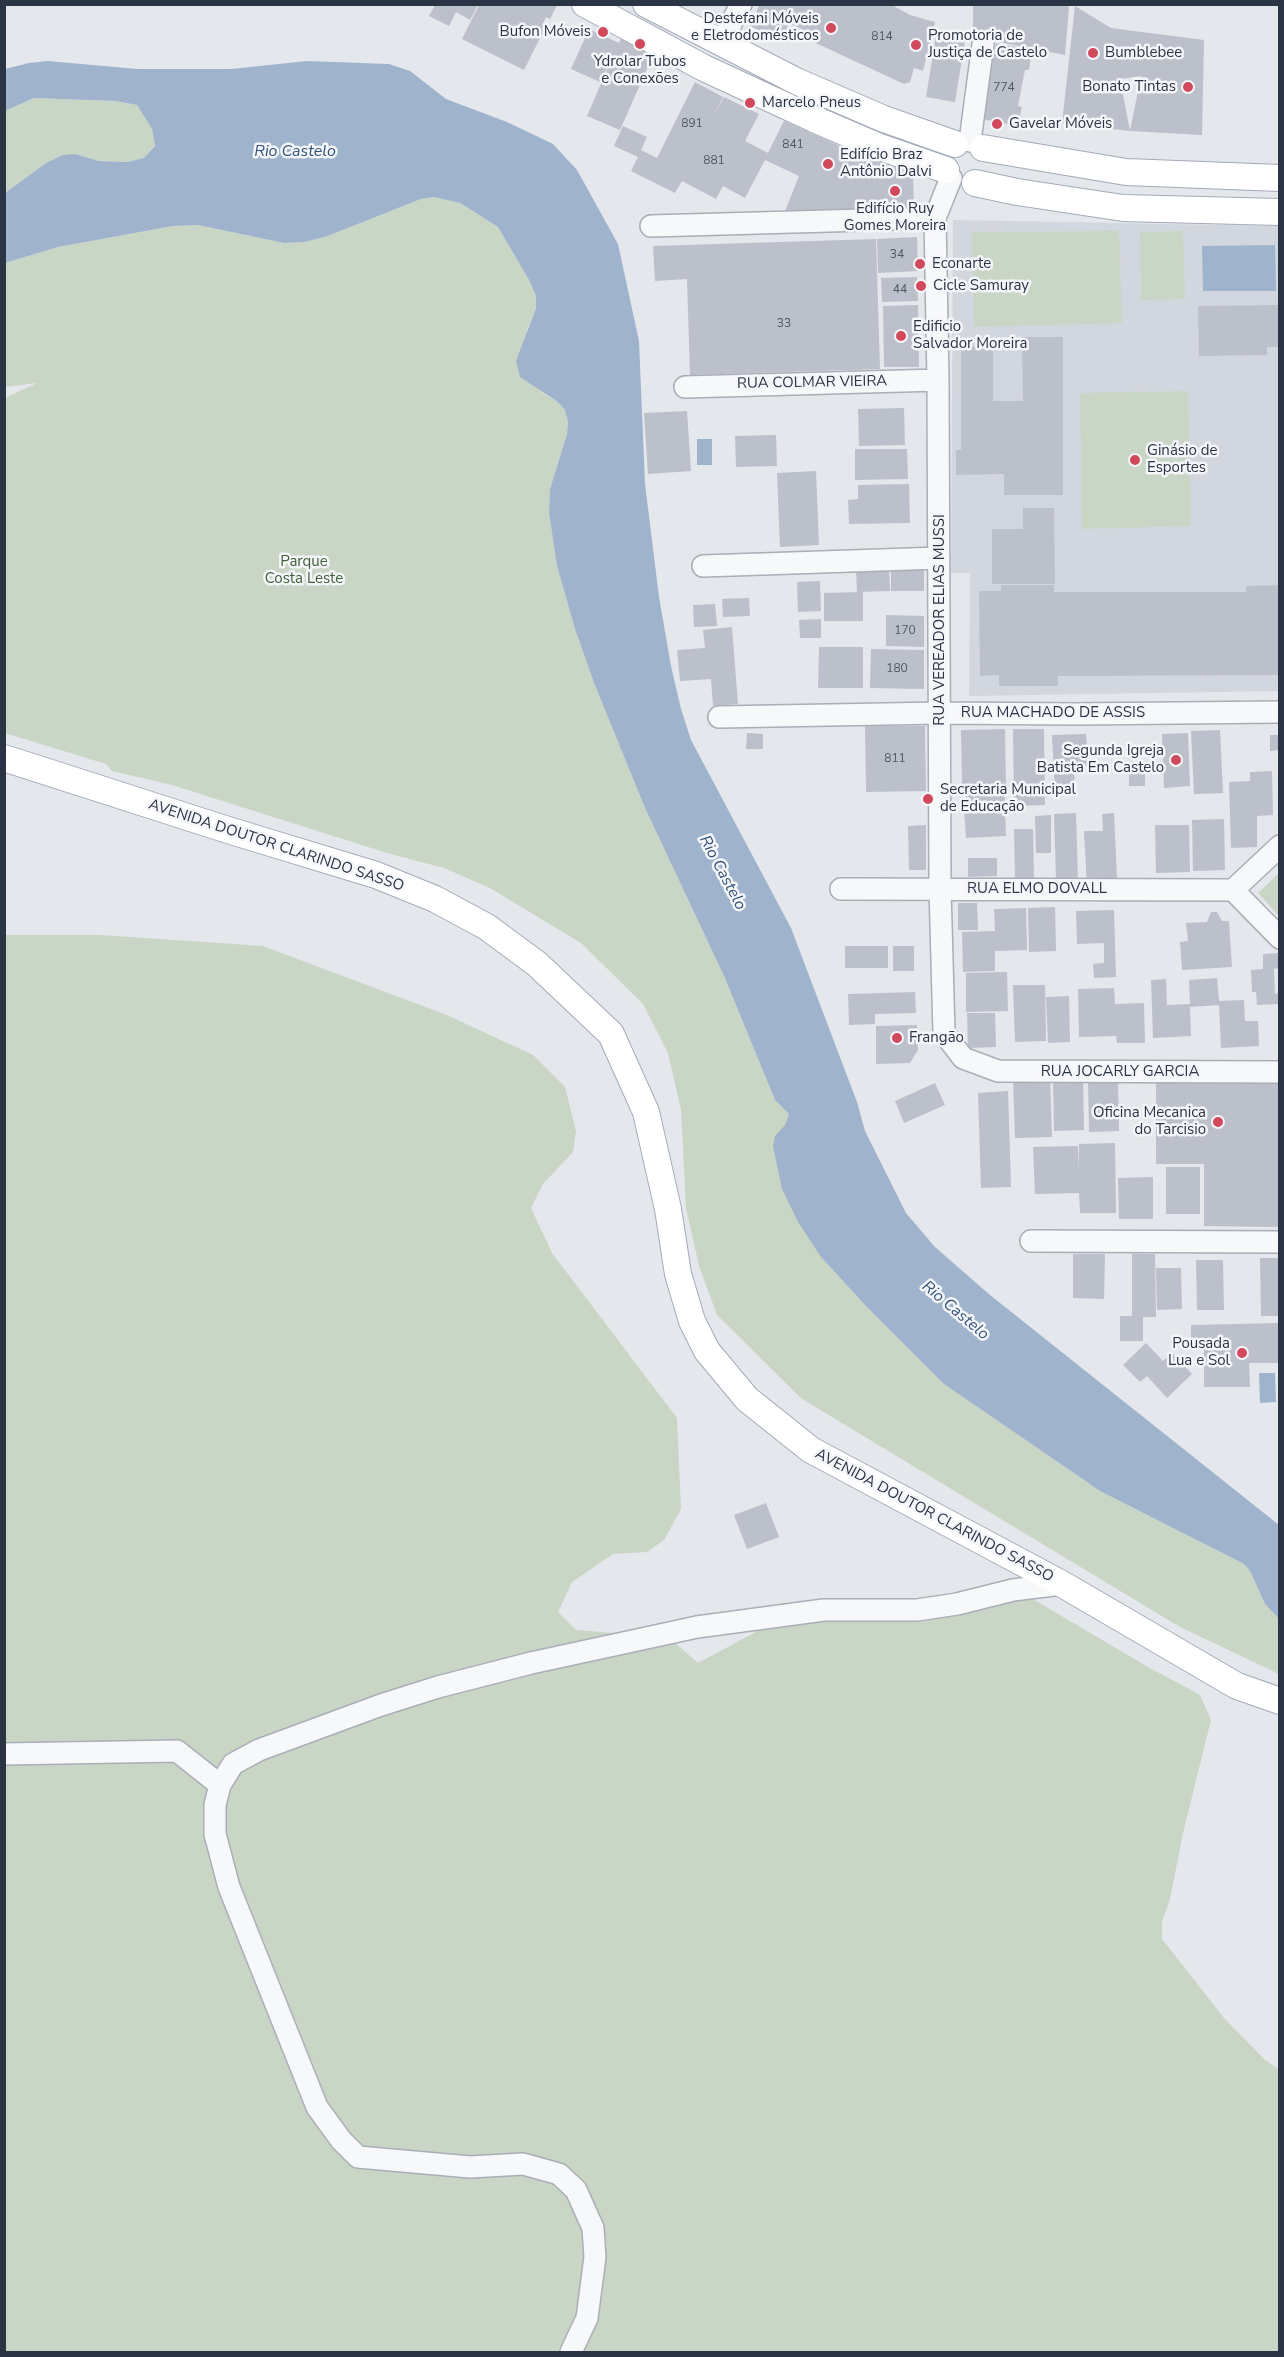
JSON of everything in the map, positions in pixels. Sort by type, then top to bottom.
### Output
[{"type":"main road","points":[[585,4],[704,68],[814,120],[957,177],[1017,192],[1123,208],[1280,212]]},
{"type":"main road","points":[[646,4],[796,81],[884,119],[969,145],[1126,172],[1280,178]]},
{"type":"main road","points":[[957,177],[946,156],[969,145]]},
{"type":"main road","points":[[957,177],[981,179],[988,168],[988,161],[969,145]]},
{"type":"main road","points":[[1123,208],[1126,172]]},
{"type":"main road","name":"AVENIDA DOUTOR CLARINDO SASSO","points":[[4,758],[376,875],[435,899],[487,927],[537,964],[611,1034],[646,1112],[668,1209],[678,1274],[692,1321],[707,1351],[747,1399],[811,1450],[1062,1584],[1237,1686],[1280,1701]]},
{"type":"street","points":[[721,44],[741,4]]},
{"type":"street","points":[[969,145],[983,44]]},
{"type":"street","name":"RUA VEREADOR ELIAS MUSSI","points":[[957,177],[935,218],[940,888],[944,1033],[963,1058]]},
{"type":"street","points":[[651,226],[935,218]]},
{"type":"street","name":"RUA COLMAR VIEIRA","points":[[685,387],[938,380]]},
{"type":"street","points":[[703,566],[939,558]]},
{"type":"street","name":"RUA MACHADO DE ASSIS","points":[[719,717],[940,713],[1280,712]]},
{"type":"street","points":[[1280,846],[1233,890],[1280,938]]},
{"type":"street","name":"RUA ELMO DOVALL","points":[[841,889],[1233,890]]},
{"type":"street","name":"RUA JOCARLY GARCIA","points":[[963,1058],[998,1071],[1280,1072]]},
{"type":"street","points":[[1031,1241],[1280,1242]]},
{"type":"street","points":[[571,2352],[587,2318],[595,2257],[593,2228],[576,2190],[559,2174],[523,2164],[470,2167],[358,2157],[341,2140],[317,2107],[230,1887],[215,1834],[215,1805],[220,1785],[233,1764],[259,1750],[381,1705],[438,1687],[531,1663],[697,1627],[824,1610],[917,1610],[957,1604],[1013,1590],[1062,1584]]},
{"type":"street","points":[[4,1754],[177,1751],[220,1785]]},
{"type":"shaded area","points":[[953,220],[1279,226],[1279,691],[969,696],[970,573],[951,573]]},
{"type":"green space","points":[[34,98],[115,101],[137,105],[152,129],[155,146],[144,158],[127,162],[99,161],[75,154],[46,163],[5,193],[5,111]]},
{"type":"green space","name":"Parque Costa Leste","points":[[434,197],[460,203],[498,227],[536,296],[536,308],[527,330],[541,392],[558,402],[565,410],[568,422],[567,434],[550,489],[549,513],[557,566],[575,629],[594,683],[645,808],[724,976],[775,1100],[789,1114],[785,1126],[775,1136],[821,1257],[944,1384],[1100,1491],[1244,1564],[1250,1571],[1265,1604],[1279,1619],[1279,1674],[1180,1627],[802,1399],[717,1315],[699,1266],[686,1208],[681,1110],[668,1053],[643,1004],[581,943],[490,888],[444,868],[387,853],[172,785],[112,771],[106,764],[5,733],[5,398],[37,383],[5,387],[5,263],[58,247],[173,226],[198,225],[284,243],[304,242],[325,237],[421,199]]},
{"type":"green space","points":[[1119,231],[1122,323],[974,327],[972,232]]},
{"type":"green space","points":[[1183,231],[1185,299],[1141,300],[1140,232]]},
{"type":"green space","name":"Ginásio de Esportes","points":[[1188,391],[1191,526],[1082,529],[1080,393]]},
{"type":"green space","points":[[1279,873],[1279,916],[1258,893]]},
{"type":"green space","points":[[4,935],[100,935],[263,946],[447,1015],[533,1055],[565,1087],[576,1131],[573,1152],[543,1184],[531,1208],[552,1253],[677,1418],[681,1509],[664,1540],[647,1552],[613,1554],[572,1582],[558,1612],[576,1630],[613,1633],[644,1631],[673,1641],[698,1663],[795,1611],[1031,1598],[1200,1695],[1211,1720],[1183,1833],[1170,1899],[1162,1922],[1162,1939],[1224,2018],[1265,2060],[1279,2069],[1279,2352],[5,2352]]},
{"type":"water","name":"Rio Castelo","points":[[48,61],[137,69],[231,69],[307,61],[389,64],[410,71],[446,99],[507,122],[553,144],[577,170],[618,244],[639,341],[645,484],[659,597],[681,709],[691,740],[791,928],[857,1102],[865,1131],[906,1213],[935,1247],[990,1295],[1279,1525],[1279,1619],[1265,1604],[1250,1571],[1244,1564],[1100,1491],[944,1384],[821,1257],[798,1222],[782,1189],[773,1146],[775,1136],[785,1125],[789,1114],[775,1100],[724,976],[645,808],[594,683],[575,629],[557,566],[549,513],[550,489],[567,434],[568,422],[565,410],[558,402],[520,377],[516,361],[536,308],[536,296],[498,227],[460,203],[434,197],[421,199],[325,237],[304,242],[284,243],[198,225],[173,226],[58,247],[5,263],[5,193],[46,163],[63,155],[75,154],[99,161],[127,162],[144,158],[155,146],[152,129],[137,105],[115,101],[34,98],[5,111],[5,69]]},
{"type":"water","points":[[1275,245],[1276,291],[1203,291],[1202,246]]},
{"type":"water","points":[[697,439],[712,439],[712,465],[697,465]]},
{"type":"water","points":[[1259,1373],[1275,1373],[1276,1402],[1260,1403]]},
{"type":"building","points":[[760,4],[890,4],[910,15],[935,22],[923,71],[914,68],[910,82],[904,84],[805,38],[808,32],[789,23],[781,41],[750,26]]},
{"type":"building","points":[[973,4],[1064,4],[1069,7],[1065,55],[973,37]]},
{"type":"building","points":[[435,5],[478,5],[470,20],[456,12],[449,26],[429,16]]},
{"type":"building","points":[[479,5],[557,5],[550,19],[546,17],[543,24],[546,26],[524,70],[462,39]]},
{"type":"building","points":[[1075,6],[1111,28],[1204,40],[1202,135],[1130,131],[1062,123]],"holes":[[[1141,76],[1130,131],[1120,79]]]},
{"type":"building","points":[[589,29],[619,43],[621,39],[654,53],[620,130],[587,116],[612,58],[600,82],[571,69]]},
{"type":"building","points":[[937,30],[966,34],[955,102],[926,97]]},
{"type":"building","points":[[996,43],[1032,50],[1029,70],[1025,70],[1018,106],[1022,107],[1018,124],[982,119]]},
{"type":"building","points":[[695,82],[723,97],[714,115],[724,97],[759,114],[745,141],[768,153],[784,121],[856,153],[913,174],[914,208],[785,211],[799,176],[765,160],[745,198],[723,186],[716,199],[682,181],[675,193],[631,171],[638,157],[614,146],[623,126],[647,137],[641,150],[657,158]]},
{"type":"building","points":[[917,237],[918,271],[878,273],[877,239]]},
{"type":"building","points":[[876,239],[880,369],[690,375],[687,279],[655,281],[653,246]]},
{"type":"building","points":[[917,277],[918,301],[882,302],[881,278]]},
{"type":"building","name":"Edificio Salvador Moreira","points":[[918,305],[919,367],[884,367],[883,306]]},
{"type":"building","points":[[1280,305],[1280,347],[1267,347],[1267,355],[1199,356],[1198,306]]},
{"type":"building","points":[[1022,337],[1063,337],[1063,495],[1004,495],[1004,474],[956,475],[956,450],[961,450],[961,347],[993,347],[993,401],[1023,401]]},
{"type":"building","points":[[904,408],[905,445],[859,446],[858,409]]},
{"type":"building","points":[[687,411],[691,471],[648,474],[644,413]]},
{"type":"building","points":[[776,435],[777,466],[736,467],[735,436]]},
{"type":"building","points":[[855,449],[907,449],[908,479],[855,480]]},
{"type":"building","points":[[816,471],[819,545],[780,547],[777,473]]},
{"type":"building","points":[[909,484],[910,523],[849,524],[848,500],[858,499],[858,485]]},
{"type":"building","points":[[1023,508],[1054,508],[1055,584],[992,584],[992,529],[1023,529]]},
{"type":"building","points":[[889,567],[890,591],[857,592],[856,568]]},
{"type":"building","points":[[891,567],[924,567],[924,591],[891,591]]},
{"type":"building","points":[[820,581],[821,611],[798,612],[797,582]]},
{"type":"building","points":[[1001,585],[1054,585],[1054,592],[1246,592],[1246,586],[1280,585],[1280,675],[1058,676],[1058,686],[999,686],[999,675],[980,676],[979,591],[1001,591]]},
{"type":"building","points":[[863,592],[863,621],[824,621],[824,593]]},
{"type":"building","points":[[749,598],[750,616],[723,617],[722,599]]},
{"type":"building","points":[[715,604],[717,626],[694,627],[693,605]]},
{"type":"building","points":[[886,615],[924,616],[924,647],[886,646]]},
{"type":"building","points":[[821,619],[821,638],[800,638],[799,620]]},
{"type":"building","points":[[732,627],[738,704],[713,706],[711,679],[680,681],[677,650],[705,648],[703,630]]},
{"type":"building","points":[[819,647],[863,647],[863,688],[818,688]]},
{"type":"building","points":[[871,649],[924,650],[924,689],[870,688]]},
{"type":"building","points":[[865,726],[925,726],[926,791],[866,792]]},
{"type":"building","points":[[1005,729],[1006,785],[962,786],[961,730]]},
{"type":"building","points":[[1013,729],[1044,729],[1045,805],[1014,806]]},
{"type":"building","points":[[1220,730],[1223,793],[1194,794],[1191,731]]},
{"type":"building","points":[[747,733],[763,734],[763,749],[746,749]]},
{"type":"building","name":"Segunda Igreja Batista Em Castelo","points":[[1188,733],[1190,786],[1164,788],[1162,734]]},
{"type":"building","points":[[1086,734],[1088,766],[1074,767],[1075,790],[1055,791],[1052,735]]},
{"type":"building","points":[[1270,735],[1280,735],[1280,750],[1270,751]]},
{"type":"building","points":[[1129,769],[1145,769],[1145,786],[1129,786]]},
{"type":"building","points":[[1272,771],[1273,815],[1257,816],[1257,847],[1231,848],[1229,782],[1250,781],[1250,772]]},
{"type":"building","points":[[1004,787],[1005,804],[966,805],[965,788]]},
{"type":"building","points":[[1005,806],[1006,836],[966,838],[964,808]]},
{"type":"building","points":[[1076,813],[1078,880],[1056,880],[1054,814]]},
{"type":"building","points":[[1114,813],[1117,879],[1087,886],[1084,831],[1103,831],[1102,814]]},
{"type":"building","points":[[1051,815],[1051,853],[1036,853],[1035,816]]},
{"type":"building","points":[[1224,819],[1225,870],[1193,871],[1192,820]]},
{"type":"building","points":[[926,825],[926,870],[909,870],[908,826]]},
{"type":"building","points":[[1155,825],[1189,825],[1190,872],[1156,873]]},
{"type":"building","points":[[1014,829],[1033,829],[1034,878],[1015,879]]},
{"type":"building","points":[[968,858],[997,858],[997,876],[968,877]]},
{"type":"building","points":[[958,903],[977,903],[978,930],[958,930]]},
{"type":"building","points":[[1055,907],[1056,951],[1029,952],[1028,908]]},
{"type":"building","points":[[1026,908],[1027,950],[995,951],[995,971],[963,972],[962,932],[995,931],[994,909]]},
{"type":"building","points":[[1114,910],[1116,977],[1094,978],[1093,964],[1104,963],[1104,943],[1077,944],[1076,911]]},
{"type":"building","points":[[1211,912],[1217,912],[1222,921],[1229,921],[1232,967],[1182,970],[1180,942],[1188,941],[1186,923],[1207,922]]},
{"type":"building","points":[[845,946],[888,946],[888,968],[845,968]]},
{"type":"building","points":[[893,946],[914,946],[914,971],[893,971]]},
{"type":"building","points":[[1280,953],[1280,968],[1274,969],[1275,994],[1278,993],[1279,1004],[1257,1005],[1256,992],[1252,992],[1251,970],[1263,969],[1263,954]]},
{"type":"building","points":[[1007,972],[1008,1011],[966,1012],[966,973]]},
{"type":"building","points":[[1217,978],[1219,1001],[1244,1000],[1245,1021],[1258,1021],[1259,1046],[1221,1048],[1219,1005],[1190,1007],[1191,1036],[1153,1038],[1151,980],[1166,979],[1167,1005],[1190,1004],[1189,980]]},
{"type":"building","points":[[1013,985],[1045,985],[1046,1041],[1015,1042]]},
{"type":"building","points":[[1114,988],[1115,1004],[1144,1003],[1145,1043],[1117,1043],[1116,1036],[1079,1037],[1078,989]]},
{"type":"building","points":[[915,992],[916,1013],[875,1014],[875,1024],[849,1025],[848,994]]},
{"type":"building","points":[[1069,996],[1070,1042],[1048,1043],[1046,997]]},
{"type":"building","points":[[967,1013],[995,1013],[996,1047],[968,1048]]},
{"type":"building","name":"Frangão","points":[[917,1025],[918,1050],[910,1063],[876,1064],[876,1026]]},
{"type":"building","points":[[1013,1077],[1050,1077],[1052,1137],[1015,1138]]},
{"type":"building","points":[[1083,1077],[1084,1130],[1054,1131],[1053,1078]]},
{"type":"building","points":[[1118,1078],[1119,1131],[1089,1132],[1088,1079]]},
{"type":"building","name":"Oficina Mecanica do Tarcisio","points":[[1156,1079],[1280,1079],[1280,1227],[1204,1226],[1204,1164],[1156,1164]]},
{"type":"building","points":[[935,1083],[945,1105],[904,1123],[895,1101]]},
{"type":"building","points":[[1008,1091],[1011,1187],[981,1188],[978,1093]]},
{"type":"building","points":[[1115,1143],[1116,1213],[1080,1213],[1079,1193],[1035,1194],[1033,1147],[1078,1146],[1079,1172],[1079,1144]]},
{"type":"building","points":[[1166,1167],[1200,1167],[1200,1214],[1166,1214]]},
{"type":"building","points":[[1153,1177],[1153,1219],[1119,1219],[1118,1178]]},
{"type":"building","points":[[1073,1254],[1105,1254],[1104,1299],[1073,1298]]},
{"type":"building","points":[[1132,1254],[1155,1254],[1156,1317],[1143,1317],[1143,1341],[1120,1341],[1120,1316],[1132,1316]]},
{"type":"building","points":[[1260,1258],[1280,1258],[1280,1316],[1261,1316]]},
{"type":"building","points":[[1196,1260],[1223,1260],[1224,1310],[1197,1310]]},
{"type":"building","points":[[1156,1268],[1181,1268],[1182,1309],[1157,1310]]},
{"type":"building","name":"Pousada Lua e Sol","points":[[1280,1323],[1280,1363],[1249,1363],[1250,1387],[1204,1387],[1204,1344],[1191,1344],[1191,1325]]},
{"type":"building","points":[[1146,1343],[1163,1361],[1172,1353],[1192,1374],[1167,1398],[1147,1376],[1140,1382],[1123,1365]]},
{"type":"building","points":[[766,1503],[779,1537],[747,1549],[734,1515]]},
{"type":"place","name":"Destefani Móveis e Eletrodomésticos","points":[[831,28]]},
{"type":"place","name":"Bufon Móveis","points":[[603,32]]},
{"type":"place","name":"Ydrolar Tubos e Conexões","points":[[640,44]]},
{"type":"place","name":"Promotoria de Justiça de Castelo","points":[[916,45]]},
{"type":"place","name":"Bumblebee","points":[[1093,53]]},
{"type":"place","name":"Bonato Tintas","points":[[1188,87]]},
{"type":"place","name":"Marcelo Pneus","points":[[750,103]]},
{"type":"place","name":"Gavelar Móveis","points":[[997,124]]},
{"type":"place","name":"Edifício Braz Antônio Dalvi","points":[[828,164]]},
{"type":"place","name":"Edifício Ruy Gomes Moreira","points":[[895,191]]},
{"type":"place","name":"Econarte","points":[[920,264]]},
{"type":"place","name":"Cicle Samuray","points":[[921,286]]},
{"type":"place","name":"Edificio Salvador Moreira","points":[[901,336]]},
{"type":"place","name":"Ginásio de Esportes","points":[[1135,460]]},
{"type":"place","name":"Segunda Igreja Batista Em Castelo","points":[[1176,760]]},
{"type":"place","name":"Secretaria Municipal de Educação","points":[[928,799]]},
{"type":"place","name":"Frangão","points":[[897,1038]]},
{"type":"place","name":"Oficina Mecanica do Tarcisio","points":[[1218,1122]]},
{"type":"place","name":"Pousada Lua e Sol","points":[[1242,1353]]}]
